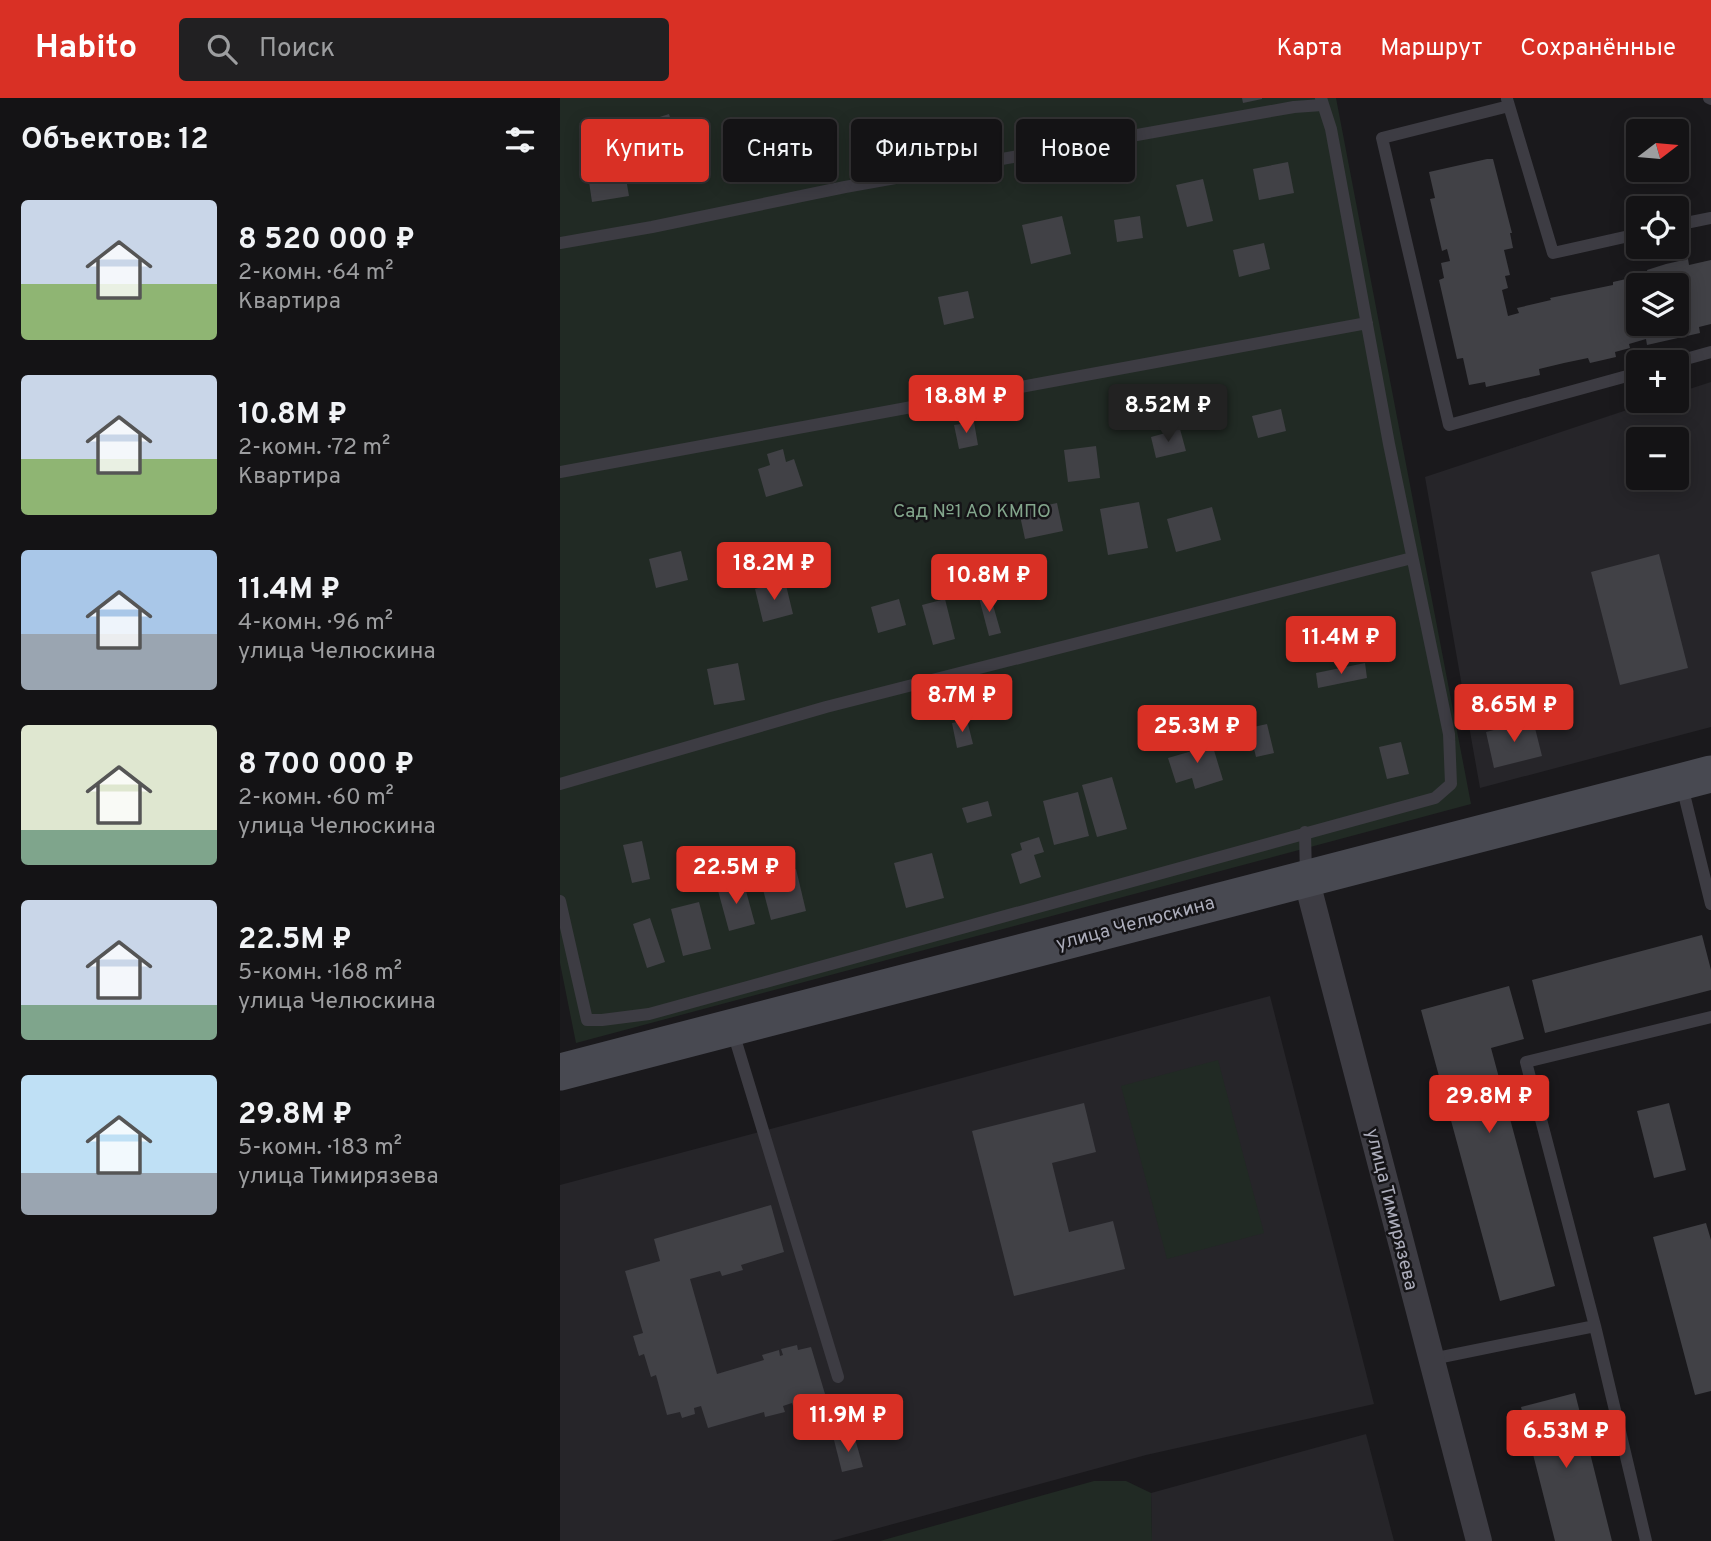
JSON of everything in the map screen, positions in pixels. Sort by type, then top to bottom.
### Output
[{"type":"main road","name":"улица Челюскина","points":[[560,1072],[1696,778]]},
{"type":"street","name":"улица Тимирязева","points":[[1306,878],[1479,1541]]},
{"type":"lane","points":[[560,243],[845,187],[1322,101],[1331,129],[1412,558],[1449,734],[1451,784],[1435,798],[649,1014],[587,1020],[560,901]]},
{"type":"lane","points":[[1626,237],[1553,253],[1508,102],[1381,138],[1449,425],[1626,376]]},
{"type":"lane","points":[[1689,222],[1711,218]]},
{"type":"lane","points":[[560,471],[1367,323]]},
{"type":"lane","points":[[1689,358],[1711,352]]},
{"type":"lane","points":[[560,784],[826,707],[1412,558]]},
{"type":"lane","points":[[1696,778],[1711,904]]},
{"type":"lane","points":[[1305,832],[1306,878]]},
{"type":"lane","points":[[1646,1541],[1595,1326],[1526,1062],[1711,1017]]},
{"type":"lane","points":[[732,1028],[838,1377]]},
{"type":"lane","points":[[1432,1359],[1595,1326]]},
{"type":"shaded area","points":[[1711,382],[1711,727],[1480,788],[1425,477],[1626,410],[1626,413],[1689,413],[1689,389]]},
{"type":"shaded area","points":[[1270,996],[1374,1404],[1146,1455],[831,1541],[560,1541],[560,1185]]},
{"type":"shaded area","points":[[1366,1434],[1394,1541],[1152,1541],[1151,1493]]},
{"type":"green space","name":"Сад №1 АО КМПО","points":[[560,98],[1336,98],[1471,804],[576,1043],[560,963]]},
{"type":"green space","points":[[1218,1060],[1264,1233],[1167,1259],[1121,1086]]},
{"type":"green space","points":[[1094,1481],[1126,1481],[1151,1493],[1152,1541],[880,1541]]},
{"type":"building","points":[[1242,98],[1262,98],[1262,99],[1243,103]]},
{"type":"building","points":[[669,114],[671,119],[653,119]]},
{"type":"building","points":[[1493,159],[1512,233],[1513,248],[1504,250],[1510,275],[1505,276],[1508,288],[1502,290],[1508,316],[1519,313],[1517,308],[1613,285],[1613,282],[1626,279],[1626,336],[1687,336],[1647,345],[1646,339],[1629,344],[1630,348],[1615,352],[1616,357],[1590,363],[1588,358],[1564,363],[1539,369],[1540,375],[1486,387],[1485,382],[1469,385],[1463,358],[1457,359],[1439,280],[1444,278],[1441,263],[1450,261],[1447,249],[1442,251],[1430,199],[1435,198],[1429,172]]},
{"type":"building","points":[[1288,162],[1294,193],[1259,200],[1253,169]]},
{"type":"building","points":[[1203,179],[1213,221],[1187,227],[1176,185]]},
{"type":"building","points":[[589,182],[627,182],[629,196],[592,202]]},
{"type":"building","points":[[1062,216],[1071,254],[1031,264],[1022,225]]},
{"type":"building","points":[[1140,216],[1143,238],[1117,242],[1114,220]]},
{"type":"building","points":[[1264,243],[1270,269],[1239,277],[1233,250]]},
{"type":"building","points":[[1688,259],[1689,265],[1711,260],[1711,324],[1699,327],[1700,333],[1689,335],[1689,273],[1648,273],[1647,270]]},
{"type":"building","points":[[968,291],[974,318],[944,325],[938,297]]},
{"type":"building","points":[[1281,409],[1286,431],[1258,438],[1252,416]]},
{"type":"building","points":[[974,422],[978,445],[959,449],[954,425]]},
{"type":"building","points":[[1180,429],[1186,451],[1156,458],[1151,437]]},
{"type":"building","points":[[1096,446],[1100,478],[1068,482],[1064,450]]},
{"type":"building","points":[[783,449],[786,462],[794,459],[803,486],[766,497],[758,469],[770,465],[767,454]]},
{"type":"building","points":[[1139,502],[1148,548],[1108,555],[1100,509]]},
{"type":"building","points":[[1057,503],[1063,531],[1025,539],[1019,511]]},
{"type":"building","points":[[1212,507],[1221,540],[1176,552],[1167,519]]},
{"type":"building","points":[[681,551],[688,580],[656,588],[649,559]]},
{"type":"building","points":[[1659,554],[1688,668],[1620,685],[1591,572]]},
{"type":"building","points":[[785,581],[793,614],[763,622],[755,589]]},
{"type":"building","points":[[989,591],[1001,633],[989,636],[978,594]]},
{"type":"building","points":[[899,599],[906,625],[878,633],[871,607]]},
{"type":"building","points":[[945,599],[955,639],[933,645],[922,605]]},
{"type":"building","points":[[738,663],[745,700],[714,705],[707,669]]},
{"type":"building","points":[[1365,663],[1367,678],[1318,688],[1316,673]]},
{"type":"building","points":[[967,720],[973,744],[957,748],[952,723]]},
{"type":"building","points":[[1533,720],[1542,756],[1494,768],[1486,732]]},
{"type":"building","points":[[1267,724],[1274,753],[1256,757],[1249,728]]},
{"type":"building","points":[[1210,737],[1223,780],[1195,789],[1192,778],[1176,783],[1168,758],[1192,751],[1190,743]]},
{"type":"building","points":[[1401,742],[1409,774],[1387,779],[1379,747]]},
{"type":"building","points":[[1112,777],[1127,829],[1097,837],[1082,785]]},
{"type":"building","points":[[1078,792],[1089,836],[1054,845],[1043,801]]},
{"type":"building","points":[[988,801],[992,816],[967,823],[962,808]]},
{"type":"building","points":[[1039,837],[1044,852],[1034,855],[1041,877],[1020,884],[1011,854],[1022,850],[1020,843]]},
{"type":"building","points":[[642,841],[650,879],[632,883],[623,845]]},
{"type":"building","points":[[932,853],[944,898],[906,908],[894,863]]},
{"type":"building","points":[[796,869],[806,911],[771,920],[760,878]]},
{"type":"building","points":[[743,880],[755,924],[729,931],[717,887]]},
{"type":"building","points":[[699,902],[711,949],[683,956],[671,909]]},
{"type":"building","points":[[650,918],[665,962],[647,968],[633,924]]},
{"type":"building","points":[[1702,935],[1711,970],[1711,990],[1545,1033],[1532,980]]},
{"type":"building","points":[[1509,986],[1524,1039],[1491,1048],[1555,1286],[1500,1301],[1421,1010]]},
{"type":"building","points":[[1084,1103],[1096,1152],[1052,1163],[1069,1232],[1113,1221],[1125,1269],[1014,1296],[972,1131]]},
{"type":"building","points":[[1669,1103],[1686,1170],[1654,1178],[1637,1111]]},
{"type":"building","points":[[771,1205],[784,1252],[741,1265],[743,1270],[722,1276],[720,1271],[690,1279],[717,1374],[764,1360],[762,1355],[779,1350],[780,1356],[783,1355],[781,1349],[797,1345],[798,1350],[811,1347],[825,1394],[808,1399],[810,1405],[794,1409],[792,1403],[783,1406],[785,1412],[765,1417],[764,1412],[708,1428],[701,1406],[694,1408],[695,1414],[682,1418],[680,1412],[667,1415],[656,1375],[651,1377],[644,1354],[639,1356],[633,1336],[643,1333],[625,1271],[660,1261],[654,1239]]},
{"type":"building","points":[[1706,1223],[1711,1240],[1711,1391],[1695,1395],[1653,1237]]},
{"type":"building","points":[[1575,1393],[1612,1541],[1555,1541],[1521,1407]]},
{"type":"building","points":[[854,1435],[863,1467],[842,1472],[834,1440]]}]
